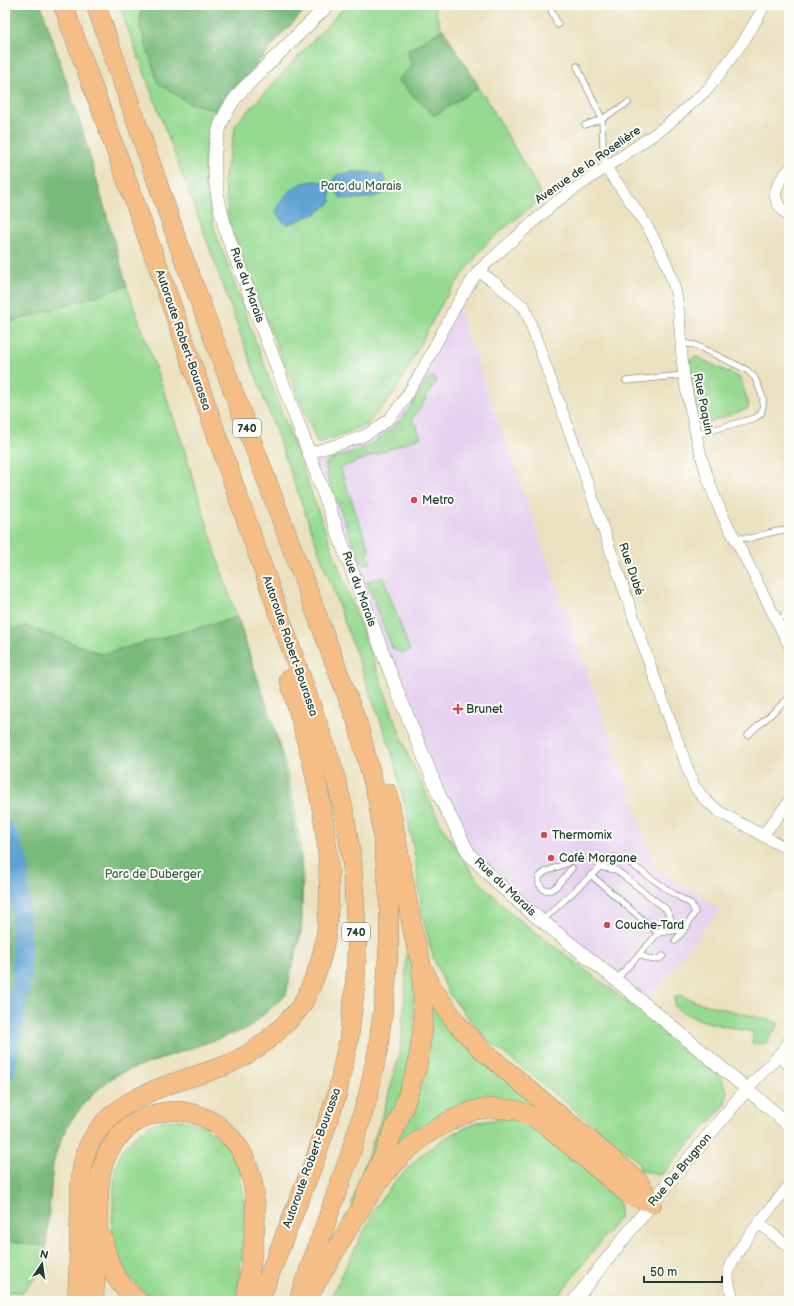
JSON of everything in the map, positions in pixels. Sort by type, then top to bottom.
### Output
[{"type":"highway","name":"Autoroute Robert-Bourassa","points":[[62,5],[160,272],[332,765],[344,811],[352,861],[357,948],[355,987],[349,1038],[337,1094],[314,1162],[259,1301]]},
{"type":"highway","name":"740","points":[[96,5],[181,251],[358,725],[378,801],[389,896],[389,941],[386,986],[378,1049],[368,1096],[350,1155],[298,1301]]},
{"type":"highway","points":[[77,1301],[81,1173],[88,1147],[100,1128],[115,1112],[134,1099],[161,1087],[226,1065],[252,1052],[274,1035],[298,1010],[309,990],[321,962],[326,940],[328,916],[329,884],[326,834],[313,763],[279,648],[261,561]]},
{"type":"highway","points":[[358,725],[380,761],[386,782],[420,963],[423,999],[423,1029],[417,1067],[402,1112],[360,1209]]},
{"type":"highway","points":[[420,963],[432,987],[456,1023],[482,1050],[638,1181],[652,1203]]},
{"type":"highway","points":[[306,1301],[360,1209],[383,1176],[402,1155],[424,1136],[451,1120],[475,1110],[493,1108],[516,1110],[532,1116],[547,1126],[628,1194],[652,1203]]},
{"type":"highway","points":[[94,1301],[98,1205],[101,1173],[104,1162],[114,1141],[126,1130],[138,1121],[164,1112],[190,1113],[201,1116],[213,1122],[236,1142],[243,1153],[250,1170],[254,1192],[255,1228],[247,1301]]},
{"type":"highway","points":[[98,1205],[106,1256],[113,1272],[122,1285],[132,1297],[138,1301]]},
{"type":"street","name":"Rue du Marais","points":[[328,5],[241,91],[229,106],[216,144],[214,169],[221,214],[228,234],[400,700],[426,765],[456,830],[469,854],[504,890],[616,980],[789,1125]]},
{"type":"street","name":"Avenue de la Roselière","points":[[309,453],[361,437],[376,429],[389,419],[402,403],[421,372],[456,306],[478,271],[557,201],[666,126],[709,88],[746,39],[766,5]]},
{"type":"street","name":"Rue Paquin","points":[[606,168],[645,220],[660,247],[672,277],[678,304],[684,375],[695,435],[704,465],[725,522],[736,538],[789,645]]},
{"type":"street","points":[[789,170],[783,175],[776,187],[775,200],[783,211],[789,216]]},
{"type":"street","name":"Rue Dubé","points":[[478,271],[494,282],[525,308],[694,786],[706,801],[720,812],[789,850]]},
{"type":"street","points":[[763,835],[789,802]]},
{"type":"street","name":"Rue De Brugnon","points":[[574,1301],[652,1203],[747,1089],[789,1042]]},
{"type":"street","points":[[778,1056],[789,1065]]},
{"type":"street","points":[[734,1301],[728,1278],[730,1266],[759,1223],[789,1186]]},
{"type":"street","points":[[759,1223],[789,1247]]},
{"type":"lane","points":[[549,5],[558,25]]},
{"type":"lane","points":[[577,66],[602,119],[606,168]]},
{"type":"lane","points":[[585,125],[602,119],[628,103]]},
{"type":"lane","points":[[681,343],[695,345],[747,370],[755,378],[763,398],[761,414],[755,418],[695,435]]},
{"type":"lane","points":[[626,381],[684,375]]},
{"type":"lane","points":[[736,538],[751,538],[789,530]]},
{"type":"lane","points":[[778,622],[789,610]]},
{"type":"lane","points":[[748,734],[789,698]]},
{"type":"lane","points":[[542,921],[591,875],[614,857],[628,862],[691,904],[694,912],[687,926],[675,941]]},
{"type":"lane","points":[[567,863],[544,872],[539,877],[539,884],[544,890],[551,890],[557,886],[572,868]]},
{"type":"lane","points":[[600,867],[616,870],[666,909],[671,919],[616,980]]},
{"type":"lane","points":[[591,875],[658,933],[678,930],[687,926]]},
{"type":"lane","points":[[640,954],[654,960],[658,960],[663,956]]},
{"type":"shaded area","points":[[456,306],[462,319],[657,870],[720,909],[644,1003],[522,905],[456,831],[309,453],[330,447],[389,419]]},
{"type":"green space","name":"Parc de Duberger","points":[[5,5],[40,5],[122,274],[181,439],[222,573],[273,724],[285,764],[295,810],[303,880],[301,935],[288,977],[171,1054],[123,1072],[110,1080],[98,1088],[78,1110],[63,1135],[53,1163],[44,1268],[23,1292],[5,1292]]},
{"type":"green space","points":[[5,5],[41,5],[80,122],[127,286],[5,324]]},
{"type":"green space","points":[[119,5],[141,5],[140,26],[187,102],[219,111],[208,134],[205,159],[205,188],[215,231],[408,755],[441,825],[476,878],[512,914],[638,1010],[720,1077],[725,1085],[727,1098],[724,1106],[663,1173],[659,1175],[640,1170],[638,1161],[489,1041],[468,1018],[448,992],[433,957],[422,914],[415,856],[393,756],[204,233]]},
{"type":"green space","points":[[141,5],[310,5],[281,35],[219,111],[187,102],[158,83],[140,26]]},
{"type":"green space","name":"Parc du Marais","points":[[346,5],[434,5],[451,61],[484,95],[543,197],[490,240],[481,250],[443,301],[394,394],[367,424],[318,444],[258,300],[229,222],[224,180],[236,124]]},
{"type":"green space","points":[[443,29],[479,87],[434,116],[397,80],[411,67],[408,50]]},
{"type":"green space","points":[[694,357],[697,357],[740,378],[749,405],[747,409],[707,423],[701,421],[689,376],[689,365]]},
{"type":"green space","points":[[435,377],[436,381],[422,406],[411,420],[418,426],[417,429],[421,437],[340,468],[370,552],[367,554],[371,563],[361,564],[327,476],[326,463],[336,457],[371,444],[390,431],[404,415],[429,378]]},
{"type":"green space","points":[[383,577],[410,651],[401,653],[392,648],[367,582]]},
{"type":"green space","points":[[238,617],[279,746],[300,863],[302,921],[286,995],[247,1029],[116,1074],[94,1093],[69,1124],[63,1135],[53,1163],[46,1246],[5,1241],[5,631],[26,626],[102,654]]},
{"type":"green space","points":[[414,932],[414,1066],[356,1206],[351,1204],[383,1114],[400,1053],[405,994],[407,933]]},
{"type":"green space","points":[[680,995],[696,1002],[779,1024],[766,1043],[752,1043],[753,1032],[722,1026],[702,1020],[693,1017],[675,1007],[674,998]]},
{"type":"green space","points":[[432,1000],[632,1181],[505,1103],[391,1156]]},
{"type":"green space","points":[[509,1118],[531,1125],[616,1196],[619,1204],[619,1218],[554,1301],[329,1301],[376,1206],[397,1179],[419,1157],[443,1139],[477,1122]]},
{"type":"green space","points":[[182,1120],[204,1126],[233,1151],[240,1169],[245,1204],[242,1254],[236,1301],[157,1301],[141,1289],[129,1277],[119,1262],[113,1245],[112,1225],[115,1169],[122,1150],[135,1136],[149,1125],[162,1121]]},
{"type":"water","points":[[351,172],[364,172],[383,175],[387,184],[385,193],[369,198],[352,199],[341,198],[336,191],[330,191],[331,202],[315,214],[286,225],[276,214],[285,196],[294,187],[313,181],[332,183],[336,175]]},
{"type":"waterway","points":[[5,829],[19,862],[22,978],[5,1072]]},
{"type":"place","name":"Metro","points":[[414,500]]},
{"type":"place","name":"Brunet","points":[[458,709]]},
{"type":"place","name":"Thermomix","points":[[544,835]]},
{"type":"place","name":"Café Morgane","points":[[551,858]]},
{"type":"place","name":"Couche-Tard","points":[[607,925]]}]
